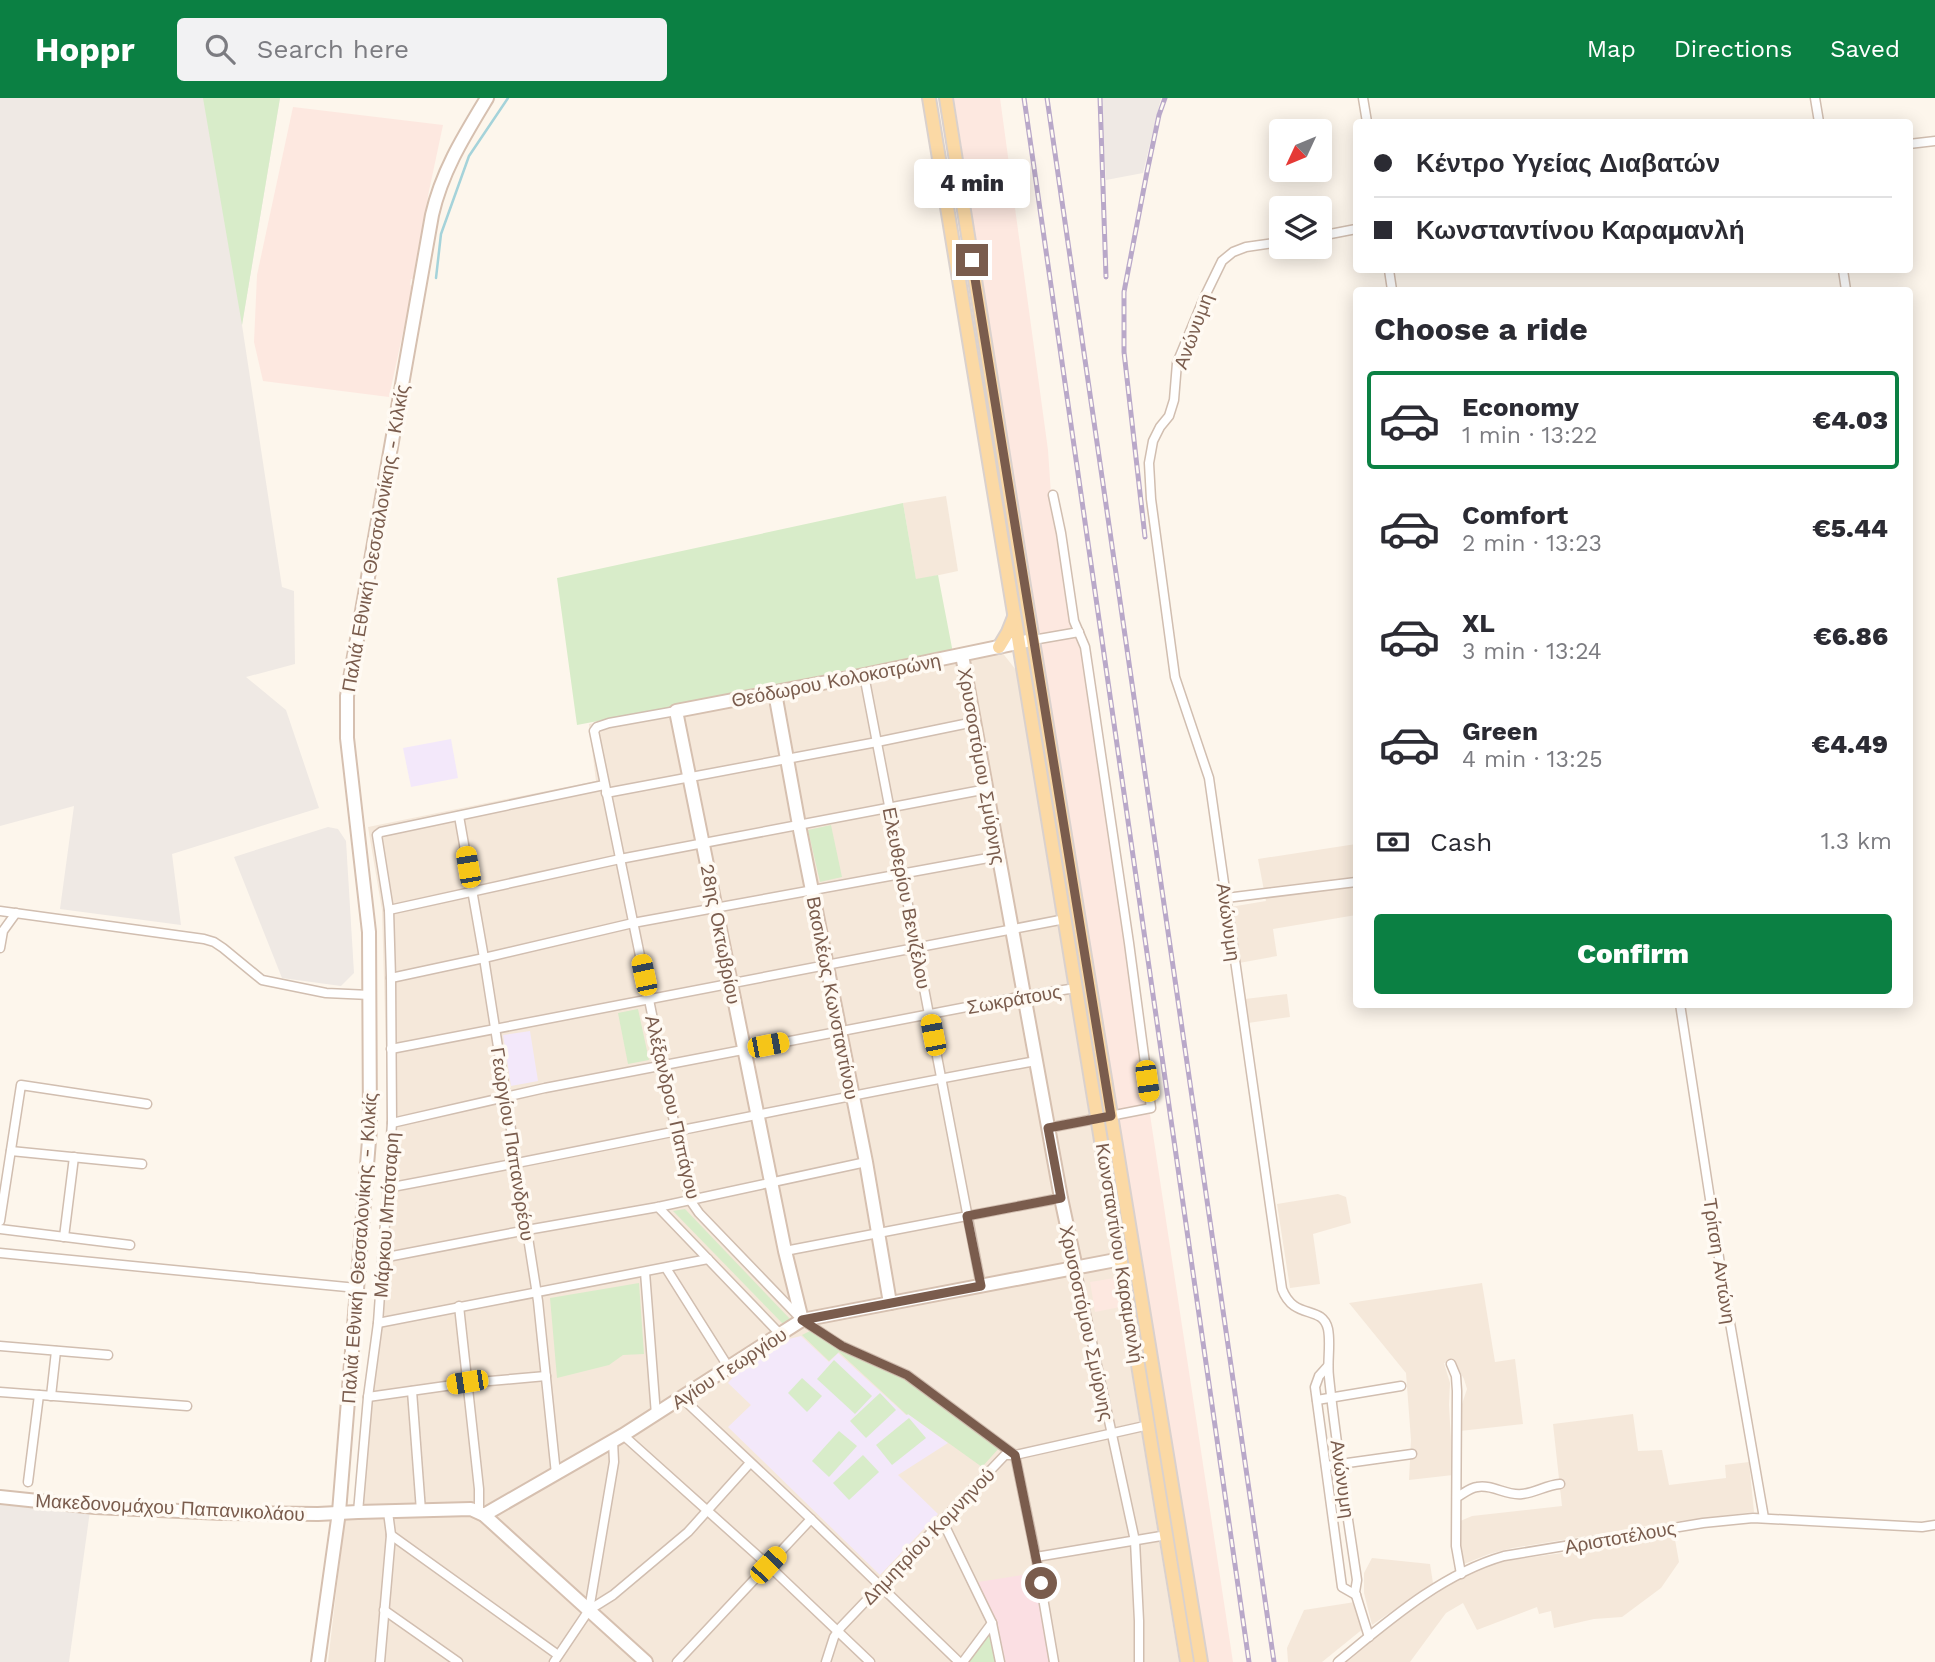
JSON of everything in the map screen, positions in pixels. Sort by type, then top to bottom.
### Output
[{"type":"main road","name":"Κωνσταντίνου Καραμανλή","points":[[929,98],[1187,1662]]},
{"type":"main road","name":"Κωνσταντίνου Καραμανλή","points":[[946,98],[1201,1662]]},
{"type":"main road","points":[[999,647],[1014,616]]},
{"type":"street","name":"Παλιά Εθνική Θεσσαλονίκης - Κιλκίς","points":[[318,1662],[348,1514],[357,1288],[370,1128],[369,920],[347,738],[349,675],[434,203],[449,162],[487,98]]},
{"type":"street","points":[[1363,98],[1366,119]]},
{"type":"street","points":[[1815,98],[1818,119]]},
{"type":"street","points":[[1913,144],[1935,141]]},
{"type":"street","points":[[1332,234],[1353,230]]},
{"type":"street","name":"Ανώνυμη","points":[[1269,244],[1246,247],[1233,252],[1222,261],[1204,298],[1177,363],[1174,400],[1169,416],[1153,441],[1149,463],[1150,499],[1175,677],[1209,779],[1282,1289],[1289,1303],[1297,1309],[1324,1319],[1328,1330],[1328,1366],[1357,1580],[1356,1595],[1370,1637]]},
{"type":"street","points":[[1048,1128],[1151,1108],[1085,646],[1074,621],[1053,495]]},
{"type":"street","name":"Θεόδωρου Κολοκοτρώνη","points":[[676,711],[1079,632]]},
{"type":"street","name":"Χρυσοστόμου Σμύρνης","points":[[962,655],[1061,1198],[1135,1541],[1139,1662]]},
{"type":"street","name":"Ελευθερίου Βενιζέλου","points":[[864,676],[981,1286]]},
{"type":"street","name":"Βασιλέως Κωνσταντίνου","points":[[775,693],[866,1162],[890,1303]]},
{"type":"street","name":"Αλέξανδρου Παπάγου","points":[[676,711],[609,723],[597,727],[594,732],[690,1200],[699,1213],[802,1320],[842,1346],[907,1375],[1015,1455]]},
{"type":"street","name":"28ης Οκτωβρίου","points":[[676,711],[785,1251],[802,1320]]},
{"type":"street","points":[[459,816],[605,789],[690,779],[974,722]]},
{"type":"street","points":[[388,910],[702,842],[987,789]]},
{"type":"street","name":"Μάρκου Μπότσαρη","points":[[348,1514],[378,1323],[392,1123],[388,910],[377,835],[459,816]]},
{"type":"street","name":"Γεωργίου Παπανδρέου","points":[[459,816],[537,1292],[556,1474]]},
{"type":"street","points":[[391,978],[715,906],[999,856]]},
{"type":"street","points":[[1226,898],[1353,882]]},
{"type":"street","points":[[0,911],[204,939],[223,948],[262,980],[326,993],[370,995]]},
{"type":"street","points":[[0,948],[3,931],[16,913]]},
{"type":"street","points":[[391,1049],[1065,919]]},
{"type":"street","name":"Σωκράτους","points":[[392,1123],[545,1088],[1076,988]]},
{"type":"street","name":"Τρίτση Αντώνη","points":[[1681,1008],[1722,1277],[1764,1518]]},
{"type":"street","points":[[387,1188],[1036,1061]]},
{"type":"street","points":[[0,1221],[21,1085],[147,1104]]},
{"type":"street","points":[[11,1151],[142,1164]]},
{"type":"street","points":[[64,1237],[74,1157]]},
{"type":"street","points":[[382,1258],[658,1207],[866,1162]]},
{"type":"street","points":[[785,1251],[1061,1198]]},
{"type":"street","points":[[658,1207],[781,1335]]},
{"type":"street","points":[[0,1229],[130,1245]]},
{"type":"street","points":[[0,1253],[357,1288]]},
{"type":"street","points":[[378,1323],[708,1259]]},
{"type":"street","name":"Αγίου Γεωργίου","points":[[481,1513],[618,1438],[802,1320],[1121,1259]]},
{"type":"street","points":[[666,1268],[729,1368]]},
{"type":"street","points":[[645,1272],[656,1415]]},
{"type":"street","points":[[459,1307],[481,1513],[646,1662]]},
{"type":"street","points":[[0,1346],[108,1355]]},
{"type":"street","points":[[51,1395],[56,1351]]},
{"type":"street","points":[[1451,1364],[1456,1376],[1457,1391],[1456,1545],[1461,1574]]},
{"type":"street","points":[[1328,1366],[1319,1376],[1315,1387],[1342,1587],[1356,1595]]},
{"type":"street","points":[[368,1397],[467,1382],[546,1376]]},
{"type":"street","points":[[1317,1400],[1401,1386]]},
{"type":"street","points":[[412,1391],[421,1511]]},
{"type":"street","points":[[0,1392],[187,1406]]},
{"type":"street","points":[[28,1482],[39,1395]]},
{"type":"street","points":[[682,1398],[961,1662],[992,1623]]},
{"type":"street","name":"Δημητρίου Κομνηνού","points":[[837,1632],[1005,1455],[1149,1425]]},
{"type":"street","points":[[589,1610],[618,1438],[768,1565],[870,1662]]},
{"type":"street","points":[[1326,1466],[1412,1454]]},
{"type":"street","points":[[1015,1455],[1054,1662]]},
{"type":"street","points":[[391,1535],[556,1658],[589,1610],[612,1595],[688,1532],[750,1464]]},
{"type":"street","points":[[1457,1497],[1480,1487],[1519,1494],[1550,1484],[1560,1484]]},
{"type":"street","name":"Μακεδονομάχου Παπανικολάου","points":[[0,1497],[95,1507],[197,1511],[348,1514],[467,1509],[481,1513]]},
{"type":"street","points":[[380,1662],[391,1535],[388,1512]]},
{"type":"street","name":"Αριστοτέλους","points":[[1338,1662],[1429,1593],[1485,1562],[1504,1556],[1703,1523],[1764,1518],[1923,1527],[1935,1525]]},
{"type":"street","points":[[677,1662],[811,1519]]},
{"type":"street","points":[[942,1520],[992,1623],[1000,1662]]},
{"type":"street","points":[[1036,1557],[1167,1535]]},
{"type":"street","points":[[384,1609],[458,1662]]},
{"type":"street","points":[[826,1662],[837,1632]]},
{"type":"shaded area","points":[[0,98],[280,98],[242,325],[282,587],[294,591],[295,664],[246,677],[286,710],[319,808],[172,854],[181,925],[60,909],[74,806],[0,826]]},
{"type":"shaded area","points":[[954,98],[1000,98],[1048,450],[1051,494],[1081,638],[1233,1662],[1207,1662],[1038,641]]},
{"type":"shaded area","points":[[1101,98],[1161,98],[1143,173],[1106,180]]},
{"type":"shaded area","points":[[293,107],[443,125],[389,397],[263,381],[254,342],[257,275]]},
{"type":"shaded area","points":[[946,496],[958,571],[916,580],[903,503]]},
{"type":"shaded area","points":[[1001,651],[1016,670],[1179,1662],[328,1662],[345,1516],[355,1516],[375,1324],[386,1124],[382,910],[368,827],[596,781],[589,724]]},
{"type":"shaded area","points":[[451,739],[458,778],[411,787],[403,748]]},
{"type":"shaded area","points":[[328,827],[338,829],[346,841],[354,973],[341,986],[282,978],[234,857]]},
{"type":"shaded area","points":[[1353,844],[1353,916],[1273,929],[1277,956],[1239,963],[1230,907],[1266,901],[1258,859]]},
{"type":"shaded area","points":[[1287,994],[1290,1017],[1248,1023],[1245,999]]},
{"type":"shaded area","points":[[530,1031],[538,1081],[511,1086],[503,1035]]},
{"type":"shaded area","points":[[1338,1194],[1346,1197],[1351,1223],[1313,1234],[1320,1284],[1290,1288],[1277,1204]]},
{"type":"shaded area","points":[[1115,1278],[1120,1307],[1095,1312],[1090,1282]]},
{"type":"shaded area","points":[[1482,1283],[1495,1362],[1515,1359],[1523,1424],[1460,1431],[1459,1413],[1467,1389],[1454,1361],[1444,1363],[1450,1383],[1453,1475],[1409,1480],[1411,1440],[1406,1373],[1349,1303]]},
{"type":"shaded area","points":[[801,1336],[829,1362],[838,1353],[906,1415],[948,1443],[898,1475],[938,1514],[880,1575],[728,1427],[751,1405],[728,1383],[741,1368],[781,1341]]},
{"type":"shaded area","points":[[1633,1414],[1638,1451],[1662,1450],[1669,1485],[1726,1478],[1725,1465],[1749,1462],[1754,1512],[1672,1522],[1513,1548],[1464,1564],[1458,1546],[1458,1522],[1472,1516],[1562,1506],[1553,1424]]},
{"type":"shaded area","points":[[0,1505],[90,1511],[69,1662],[0,1662]]},
{"type":"shaded area","points":[[1674,1534],[1679,1562],[1661,1588],[1622,1617],[1594,1619],[1554,1628],[1551,1611],[1539,1614],[1537,1607],[1477,1630],[1463,1603],[1446,1613],[1410,1662],[1345,1662],[1413,1609],[1454,1582],[1480,1569],[1504,1561],[1607,1547]]},
{"type":"shaded area","points":[[1372,1558],[1430,1564],[1433,1583],[1372,1625],[1364,1593],[1364,1573]]},
{"type":"shaded area","points":[[1035,1573],[1050,1662],[1004,1662],[995,1620],[978,1582]]},
{"type":"shaded area","points":[[1355,1602],[1364,1628],[1322,1662],[1288,1662],[1287,1648],[1304,1610]]},
{"type":"green space","points":[[203,98],[280,98],[242,325]]},
{"type":"green space","points":[[903,503],[916,579],[938,575],[953,653],[577,725],[557,578]]},
{"type":"green space","points":[[831,825],[842,877],[820,882],[808,830]]},
{"type":"green space","points":[[638,1009],[649,1060],[628,1064],[618,1013]]},
{"type":"green space","points":[[685,1209],[791,1320],[784,1325],[673,1211]]},
{"type":"green space","points":[[639,1283],[644,1354],[623,1355],[609,1365],[557,1378],[550,1298]]},
{"type":"green space","points":[[810,1331],[905,1378],[1000,1447],[982,1467],[907,1415],[839,1352],[829,1361],[802,1335]]},
{"type":"green space","points":[[834,1360],[872,1396],[855,1414],[817,1379]]},
{"type":"green space","points":[[802,1378],[822,1396],[807,1412],[788,1393]]},
{"type":"green space","points":[[880,1393],[896,1410],[866,1438],[850,1421]]},
{"type":"green space","points":[[909,1418],[926,1438],[892,1465],[876,1445]]},
{"type":"green space","points":[[839,1431],[857,1446],[829,1477],[812,1461]]},
{"type":"green space","points":[[863,1455],[879,1472],[849,1500],[833,1483]]},
{"type":"green space","points":[[986,1635],[990,1635],[995,1662],[967,1662]]},
{"type":"waterway","points":[[436,278],[441,234],[469,156],[508,98]]},
{"type":"railway","points":[[1024,98],[1249,1662]]},
{"type":"railway","points":[[1047,98],[1274,1662]]},
{"type":"railway","points":[[1100,98],[1106,277]]},
{"type":"railway","points":[[1145,537],[1124,352],[1124,292],[1159,115],[1165,98]]},
{"type":"route","points":[[972,260],[1111,1116],[1048,1128],[1061,1198],[967,1216],[981,1286],[802,1320],[842,1346],[907,1375],[1015,1455],[1041,1583]]}]
